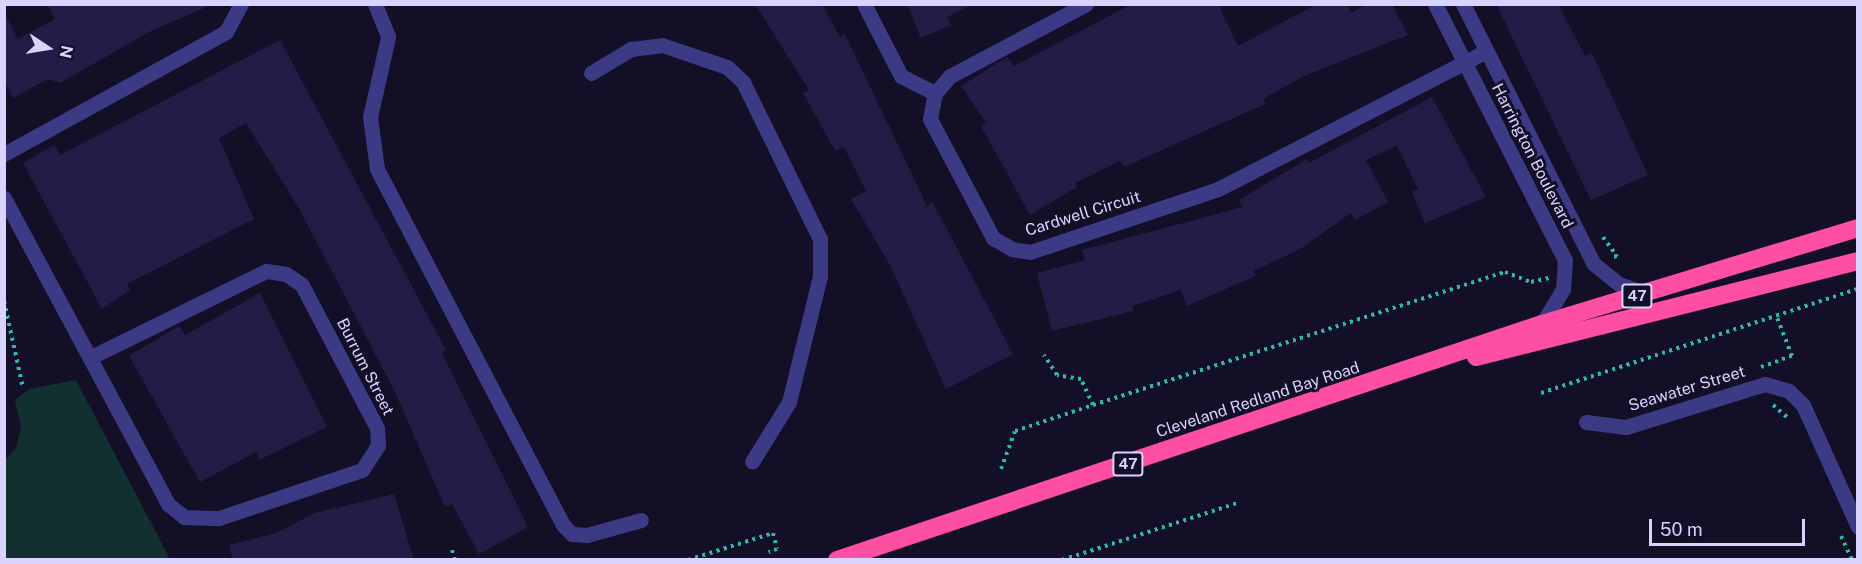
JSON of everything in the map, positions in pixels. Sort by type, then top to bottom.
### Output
[{"type":"highway","name":"Cleveland Redland Bay Road","points":[[837,560],[1542,324],[1857,228]]},
{"type":"highway","name":"Cleveland Redland Bay Road","points":[[1418,367],[1541,345],[1857,261]]},
{"type":"street","points":[[4,154],[226,32],[241,4]]},
{"type":"street","points":[[375,4],[388,37],[370,117],[377,169],[563,525],[572,534],[586,535],[641,520]]},
{"type":"street","points":[[864,4],[901,76],[935,93],[950,76],[1086,4]]},
{"type":"street","name":"Harrington Boulevard","points":[[1435,4],[1565,260],[1563,289],[1542,324]]},
{"type":"street","name":"Harrington Boulevard","points":[[1463,4],[1594,264],[1619,284],[1646,293]]},
{"type":"street","points":[[591,73],[632,49],[662,45],[727,67],[743,82],[820,239],[820,276],[789,402],[752,462]]},
{"type":"street","name":"Cardwell Circuit","points":[[935,93],[930,119],[993,238],[1030,252],[1218,189],[1487,51]]},
{"type":"street","name":"Burrum Street","points":[[4,198],[168,504],[184,517],[219,518],[362,470],[378,445],[377,428],[302,285],[286,274],[266,271],[91,357]]},
{"type":"street","name":"Seawater Street","points":[[1586,422],[1626,427],[1765,384],[1789,392],[1803,405],[1857,527]]},
{"type":"path","points":[[1001,469],[1015,431],[1506,272],[1531,282],[1564,275]]},
{"type":"path","points":[[1540,393],[1857,289]]},
{"type":"path","points":[[4,301],[23,388]]},
{"type":"path","points":[[1765,384],[1761,365],[1792,356],[1776,315]]},
{"type":"path","points":[[1044,355],[1057,375],[1081,379],[1093,405]]},
{"type":"path","points":[[1062,560],[1240,502]]},
{"type":"path","points":[[688,560],[773,533],[777,549],[768,552]]},
{"type":"path","points":[[452,550],[455,560]]},
{"type":"path","points":[[522,560],[550,560]]},
{"type":"green space","points":[[76,380],[170,559],[5,559],[5,460],[16,448],[21,427],[15,400],[29,389]]},
{"type":"building","points":[[47,4],[213,4],[151,31],[60,83],[48,79],[13,98],[4,81],[4,12],[18,39],[55,19]]},
{"type":"building","points":[[755,4],[822,5],[840,37],[845,34],[927,206],[933,203],[1013,354],[946,389],[890,265],[851,199],[866,191],[844,147],[835,151],[803,93],[809,90]]},
{"type":"building","points":[[907,4],[973,4],[947,17],[951,25],[921,38]]},
{"type":"building","points":[[1132,4],[1218,4],[1238,46],[1317,4],[1347,4],[1351,13],[1367,4],[1392,4],[1408,35],[1304,76],[1263,99],[1265,104],[1124,167],[1120,161],[1075,183],[1077,187],[1030,215],[981,126],[986,123],[961,86],[1007,57],[1014,66]]},
{"type":"building","points":[[1496,4],[1558,4],[1585,56],[1592,53],[1648,175],[1591,200]]},
{"type":"building","points":[[280,40],[446,350],[442,353],[528,527],[479,554],[452,504],[445,507],[395,392],[300,210],[246,123],[219,138],[254,219],[127,284],[130,290],[102,309],[23,163],[54,145],[60,155]]},
{"type":"building","points":[[1432,97],[1486,197],[1425,223],[1412,192],[1418,189],[1397,146],[1366,160],[1388,202],[1355,220],[1351,213],[1300,249],[1254,271],[1256,276],[1186,306],[1181,290],[1132,306],[1133,311],[1052,331],[1037,273],[1085,260],[1082,250],[1243,207],[1239,200],[1307,159],[1309,163]]},
{"type":"building","points":[[260,293],[327,427],[259,460],[256,452],[200,482],[129,356],[179,326],[185,335]]},
{"type":"building","points":[[394,494],[414,560],[233,560],[229,545],[276,533],[315,513]]}]
